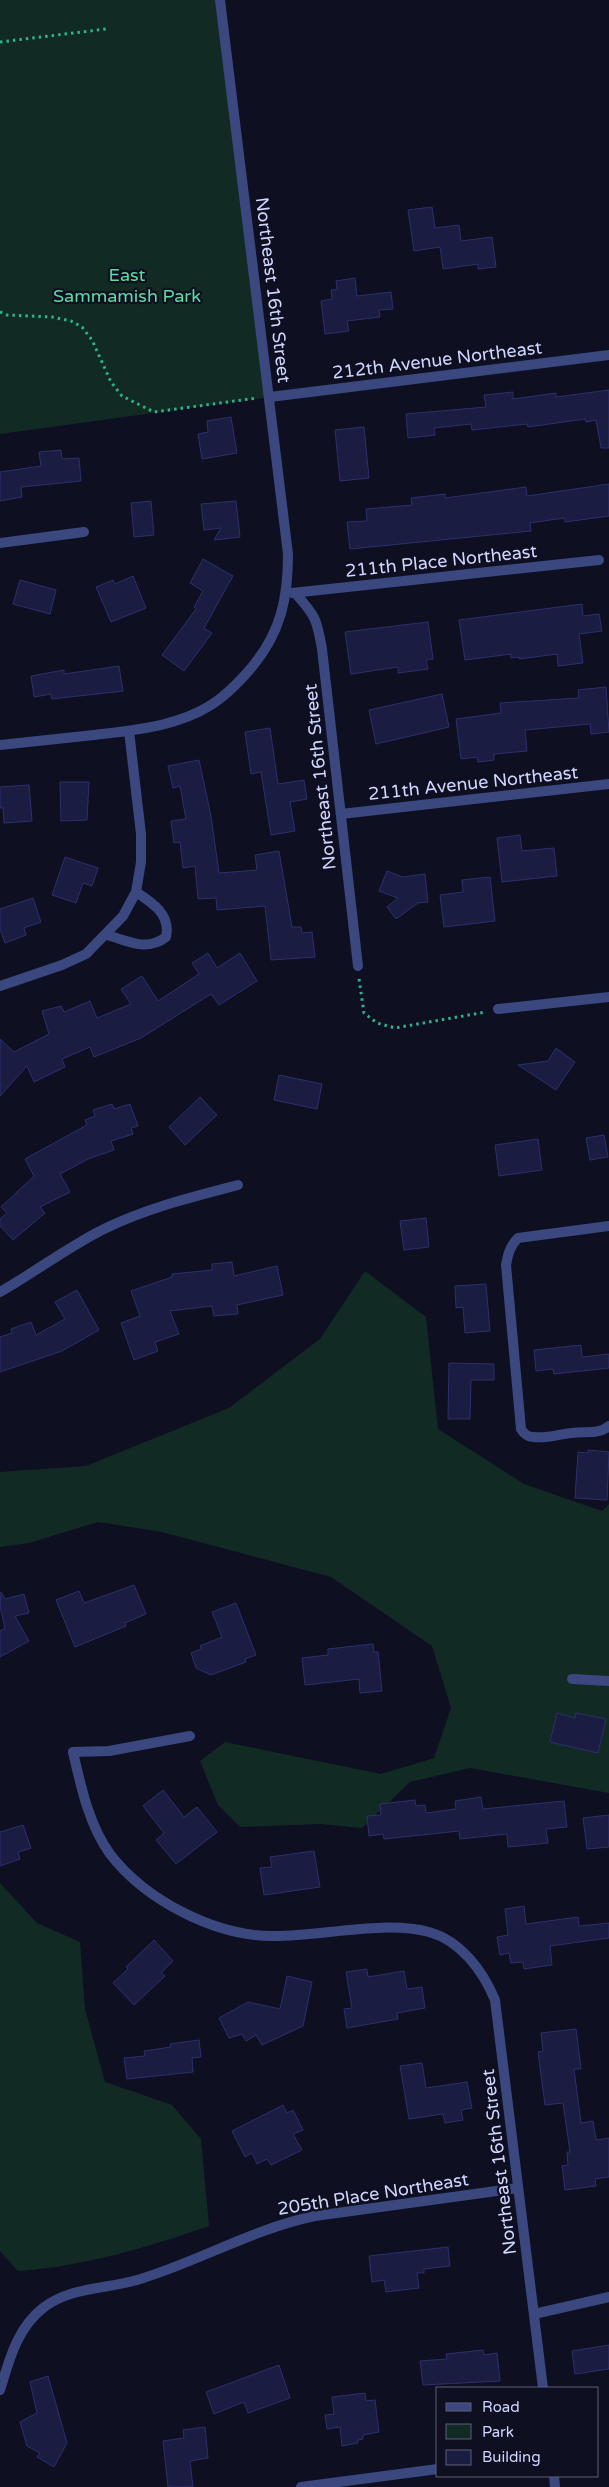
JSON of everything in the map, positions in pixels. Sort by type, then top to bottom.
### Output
[{"type":"street","name":"Northeast 16th Street","points":[[220,0],[270,397],[288,554],[290,591],[314,613],[318,623],[358,966]]},
{"type":"street","name":"212th Avenue Northeast","points":[[270,397],[609,355]]},
{"type":"street","points":[[0,543],[84,532]]},
{"type":"street","name":"211th Place Northeast","points":[[290,591],[599,560]]},
{"type":"street","points":[[0,745],[154,727],[181,719],[211,706],[238,684],[271,639],[290,591]]},
{"type":"street","points":[[0,986],[62,965],[86,954],[107,935],[123,916],[136,892],[141,862],[141,834],[129,731]]},
{"type":"street","name":"211th Avenue Northeast","points":[[341,814],[609,784]]},
{"type":"street","points":[[107,935],[146,946],[158,943],[166,937],[168,928],[166,919],[150,901],[136,892]]},
{"type":"street","points":[[498,1009],[609,997]]},
{"type":"street","points":[[0,1292],[31,1274],[71,1246],[105,1229],[156,1207],[238,1185]]},
{"type":"street","points":[[609,1226],[529,1235],[518,1238],[513,1243],[506,1265],[521,1429],[525,1435],[533,1438],[591,1432],[605,1429],[609,1426]]},
{"type":"street","points":[[572,1679],[609,1681]]},
{"type":"street","name":"Northeast 16th Street","points":[[190,1736],[109,1751],[73,1752],[93,1824],[110,1854],[132,1878],[163,1900],[198,1920],[226,1930],[253,1935],[275,1936],[412,1928],[432,1933],[456,1946],[473,1962],[488,1981],[496,2000],[543,2387]]},
{"type":"street","name":"205th Place Northeast","points":[[0,2390],[14,2346],[29,2322],[43,2308],[76,2292],[150,2276],[283,2222],[518,2188]]},
{"type":"street","points":[[534,2314],[609,2297]]},
{"type":"street","points":[[301,2487],[436,2469]]},
{"type":"path","points":[[0,42],[106,29]]},
{"type":"path","points":[[0,312],[7,316],[52,317],[76,324],[92,340],[111,382],[122,396],[154,412],[270,397]]},
{"type":"path","points":[[358,966],[364,1012],[377,1023],[395,1028],[498,1009]]},
{"type":"green space","name":"East Sammamish Park","points":[[0,0],[220,0],[270,397],[0,434]]},
{"type":"green space","points":[[365,1271],[426,1317],[438,1429],[524,1484],[602,1511],[609,1504],[609,1793],[470,1768],[410,1782],[362,1828],[320,1824],[240,1827],[218,1805],[200,1761],[225,1742],[381,1774],[434,1758],[451,1708],[432,1646],[331,1577],[162,1532],[98,1522],[29,1543],[0,1547],[0,1472],[86,1466],[229,1408],[320,1339]]},
{"type":"green space","points":[[0,1883],[37,1923],[80,1942],[85,2009],[105,2082],[172,2105],[201,2139],[209,2226],[115,2255],[43,2269],[18,2271],[0,2251]]},
{"type":"building","points":[[432,207],[435,228],[459,225],[461,241],[492,237],[496,267],[478,269],[478,264],[443,269],[440,247],[414,251],[408,210]]},
{"type":"building","points":[[355,278],[357,296],[391,292],[393,309],[379,310],[380,317],[347,321],[349,331],[325,334],[321,301],[332,299],[331,290],[337,289],[336,281]]},
{"type":"building","points":[[609,390],[609,448],[601,448],[596,420],[586,422],[585,419],[528,427],[527,424],[472,430],[471,424],[434,428],[435,435],[408,438],[406,414],[486,407],[484,395],[513,392],[513,399],[556,393],[556,397]]},
{"type":"building","points":[[231,417],[237,453],[202,459],[198,434],[208,432],[207,421]]},
{"type":"building","points":[[364,427],[369,478],[340,481],[335,430]]},
{"type":"building","points":[[61,450],[62,459],[79,458],[81,481],[21,487],[22,497],[0,501],[0,472],[41,466],[39,452]]},
{"type":"building","points":[[609,484],[609,516],[565,522],[564,518],[530,523],[531,531],[350,549],[347,522],[367,521],[366,509],[412,505],[411,498],[445,494],[445,498],[526,487],[527,496]]},
{"type":"building","points":[[151,501],[154,535],[134,537],[131,503]]},
{"type":"building","points":[[236,501],[240,537],[214,540],[221,528],[204,530],[201,504]]},
{"type":"building","points":[[203,559],[233,576],[204,628],[212,633],[184,671],[162,655],[196,609],[194,607],[203,591],[190,583]]},
{"type":"building","points":[[133,576],[146,608],[111,622],[96,587],[113,580],[115,584]]},
{"type":"building","points":[[20,580],[56,590],[50,614],[13,604]]},
{"type":"building","points":[[582,604],[583,616],[599,614],[602,631],[579,634],[583,663],[558,666],[557,654],[519,659],[519,657],[511,658],[511,654],[465,660],[459,620]]},
{"type":"building","points":[[428,622],[433,659],[426,660],[428,669],[398,673],[398,667],[351,674],[345,632]]},
{"type":"building","points":[[119,666],[123,691],[52,699],[51,694],[34,697],[31,676],[64,670],[64,674]]},
{"type":"building","points":[[606,687],[609,732],[591,734],[590,724],[525,730],[527,751],[494,754],[494,760],[478,762],[477,757],[461,759],[456,719],[501,713],[500,703],[579,698],[578,690]]},
{"type":"building","points":[[442,694],[449,727],[376,744],[369,710]]},
{"type":"building","points":[[270,728],[278,784],[304,780],[307,799],[290,802],[295,831],[271,835],[261,772],[251,774],[245,732]]},
{"type":"building","points":[[199,760],[211,816],[219,873],[257,870],[255,855],[279,851],[292,927],[301,927],[302,933],[312,932],[315,957],[271,960],[265,906],[217,910],[216,898],[198,899],[195,866],[183,868],[180,842],[174,843],[171,821],[186,819],[180,786],[173,788],[168,766]]},
{"type":"building","points":[[60,782],[89,782],[87,820],[61,821]]},
{"type":"building","points":[[29,785],[32,821],[4,823],[3,808],[0,808],[0,787]]},
{"type":"building","points":[[520,835],[522,851],[554,848],[557,876],[502,882],[497,838]]},
{"type":"building","points":[[65,857],[98,868],[92,886],[83,883],[76,903],[52,895]]},
{"type":"building","points":[[387,871],[403,877],[425,874],[428,902],[418,903],[396,919],[387,907],[398,898],[379,891]]},
{"type":"building","points":[[490,877],[495,921],[444,927],[440,895],[463,892],[462,880]]},
{"type":"building","points":[[33,898],[41,922],[24,928],[26,935],[5,943],[0,929],[0,909]]},
{"type":"building","points":[[208,953],[217,968],[240,953],[257,981],[219,1005],[211,994],[141,1038],[94,1057],[90,1047],[62,1059],[65,1067],[34,1082],[27,1066],[0,1096],[0,1039],[14,1052],[49,1034],[42,1011],[61,1006],[64,1012],[90,1001],[97,1018],[131,1004],[121,989],[142,976],[158,1001],[199,974],[192,963]]},
{"type":"building","points":[[556,1048],[575,1062],[556,1090],[518,1065],[548,1061]]},
{"type":"building","points":[[279,1075],[322,1084],[317,1109],[274,1100]]},
{"type":"building","points":[[200,1097],[217,1115],[185,1145],[169,1127]]},
{"type":"building","points":[[112,1104],[114,1109],[130,1104],[138,1126],[131,1128],[133,1134],[111,1141],[114,1150],[88,1159],[60,1174],[70,1192],[40,1207],[45,1213],[13,1240],[0,1226],[0,1219],[7,1213],[1,1207],[34,1176],[25,1159],[87,1125],[85,1120],[95,1116],[93,1110]]},
{"type":"building","points":[[604,1135],[608,1157],[590,1160],[586,1138]]},
{"type":"building","points":[[538,1139],[542,1170],[499,1176],[495,1145]]},
{"type":"building","points":[[426,1218],[429,1247],[404,1250],[400,1221]]},
{"type":"building","points":[[232,1262],[234,1276],[277,1266],[283,1295],[237,1305],[238,1314],[214,1316],[212,1306],[170,1311],[179,1334],[155,1342],[158,1351],[134,1360],[121,1323],[140,1316],[131,1291],[172,1277],[172,1274],[212,1270],[212,1264]]},
{"type":"building","points":[[486,1284],[490,1331],[465,1333],[463,1307],[456,1308],[455,1286]]},
{"type":"building","points":[[77,1290],[99,1330],[62,1351],[0,1372],[0,1337],[12,1333],[11,1329],[31,1322],[36,1335],[65,1319],[55,1302]]},
{"type":"building","points":[[581,1345],[582,1357],[609,1354],[609,1368],[554,1374],[553,1369],[536,1371],[534,1350]]},
{"type":"building","points":[[449,1363],[494,1364],[494,1380],[471,1380],[470,1419],[448,1419]]},
{"type":"building","points":[[588,1450],[609,1452],[607,1500],[575,1498],[578,1452],[588,1453]]},
{"type":"building","points":[[134,1585],[146,1614],[125,1623],[126,1626],[75,1647],[56,1600],[79,1591],[84,1603]]},
{"type":"building","points":[[1,1592],[5,1599],[24,1594],[29,1613],[15,1616],[29,1641],[0,1657],[0,1631],[5,1628],[0,1606]]},
{"type":"building","points":[[236,1603],[256,1655],[245,1659],[246,1662],[211,1675],[196,1668],[191,1653],[201,1649],[200,1646],[222,1637],[212,1612]]},
{"type":"building","points":[[373,1644],[374,1652],[378,1652],[382,1691],[360,1693],[359,1679],[305,1685],[302,1658],[328,1655],[328,1649]]},
{"type":"building","points":[[557,1713],[575,1718],[576,1713],[606,1719],[598,1753],[550,1742]]},
{"type":"building","points":[[163,1790],[184,1817],[197,1807],[217,1832],[176,1864],[156,1840],[164,1833],[143,1806]]},
{"type":"building","points":[[481,1797],[483,1809],[564,1801],[567,1827],[546,1829],[548,1843],[508,1847],[507,1834],[460,1839],[459,1831],[384,1839],[383,1834],[369,1836],[367,1816],[381,1815],[380,1804],[415,1800],[416,1806],[425,1805],[426,1813],[456,1809],[455,1801]]},
{"type":"building","points":[[609,1815],[609,1847],[587,1849],[583,1818]]},
{"type":"building","points":[[23,1825],[31,1848],[18,1852],[20,1859],[0,1866],[0,1832]]},
{"type":"building","points":[[314,1851],[320,1887],[264,1895],[260,1868],[272,1867],[270,1857]]},
{"type":"building","points":[[524,1906],[526,1924],[578,1917],[579,1926],[609,1923],[609,1938],[550,1946],[552,1965],[524,1969],[523,1962],[511,1963],[509,1953],[500,1955],[497,1937],[508,1935],[505,1909]]},
{"type":"building","points":[[154,1940],[173,1961],[161,1973],[165,1976],[134,2005],[113,1983],[128,1969],[126,1967]]},
{"type":"building","points":[[367,1969],[368,1977],[404,1971],[407,1989],[422,1987],[425,2008],[397,2013],[398,2019],[347,2028],[344,2009],[352,2008],[346,1972]]},
{"type":"building","points":[[287,1976],[312,1982],[303,2026],[262,2045],[256,2035],[246,2041],[242,2034],[229,2038],[219,2018],[248,2002],[280,2009]]},
{"type":"building","points":[[576,2029],[581,2069],[574,2069],[581,2123],[593,2121],[596,2140],[609,2138],[609,2177],[595,2179],[596,2186],[565,2190],[562,2166],[568,2165],[567,2152],[570,2152],[563,2103],[545,2105],[538,2052],[543,2051],[541,2033]]},
{"type":"building","points":[[199,2040],[201,2057],[192,2058],[193,2072],[127,2079],[124,2058],[145,2056],[144,2051],[171,2047],[170,2044]]},
{"type":"building","points":[[422,2063],[426,2088],[467,2082],[472,2108],[461,2110],[463,2120],[445,2123],[443,2114],[409,2119],[400,2066]]},
{"type":"building","points":[[283,2105],[287,2113],[293,2110],[303,2130],[293,2134],[302,2150],[271,2165],[267,2159],[257,2164],[252,2153],[245,2157],[232,2131]]},
{"type":"building","points":[[448,2247],[450,2266],[424,2269],[424,2273],[417,2273],[419,2288],[386,2292],[384,2280],[372,2282],[369,2256]]},
{"type":"building","points":[[609,2345],[609,2369],[575,2374],[572,2351]]},
{"type":"building","points":[[483,2350],[484,2355],[497,2353],[500,2381],[423,2385],[420,2361],[447,2359],[446,2354]]},
{"type":"building","points":[[279,2365],[290,2398],[248,2413],[244,2402],[214,2414],[206,2392]]},
{"type":"building","points":[[48,2376],[67,2443],[54,2467],[37,2457],[40,2453],[27,2446],[20,2422],[37,2413],[30,2382]]},
{"type":"building","points":[[365,2393],[366,2401],[375,2400],[379,2432],[363,2435],[363,2439],[358,2440],[358,2443],[342,2446],[340,2427],[327,2429],[325,2415],[334,2414],[332,2397]]},
{"type":"building","points":[[205,2427],[208,2458],[190,2461],[193,2487],[168,2487],[163,2441],[184,2438],[183,2430]]}]
